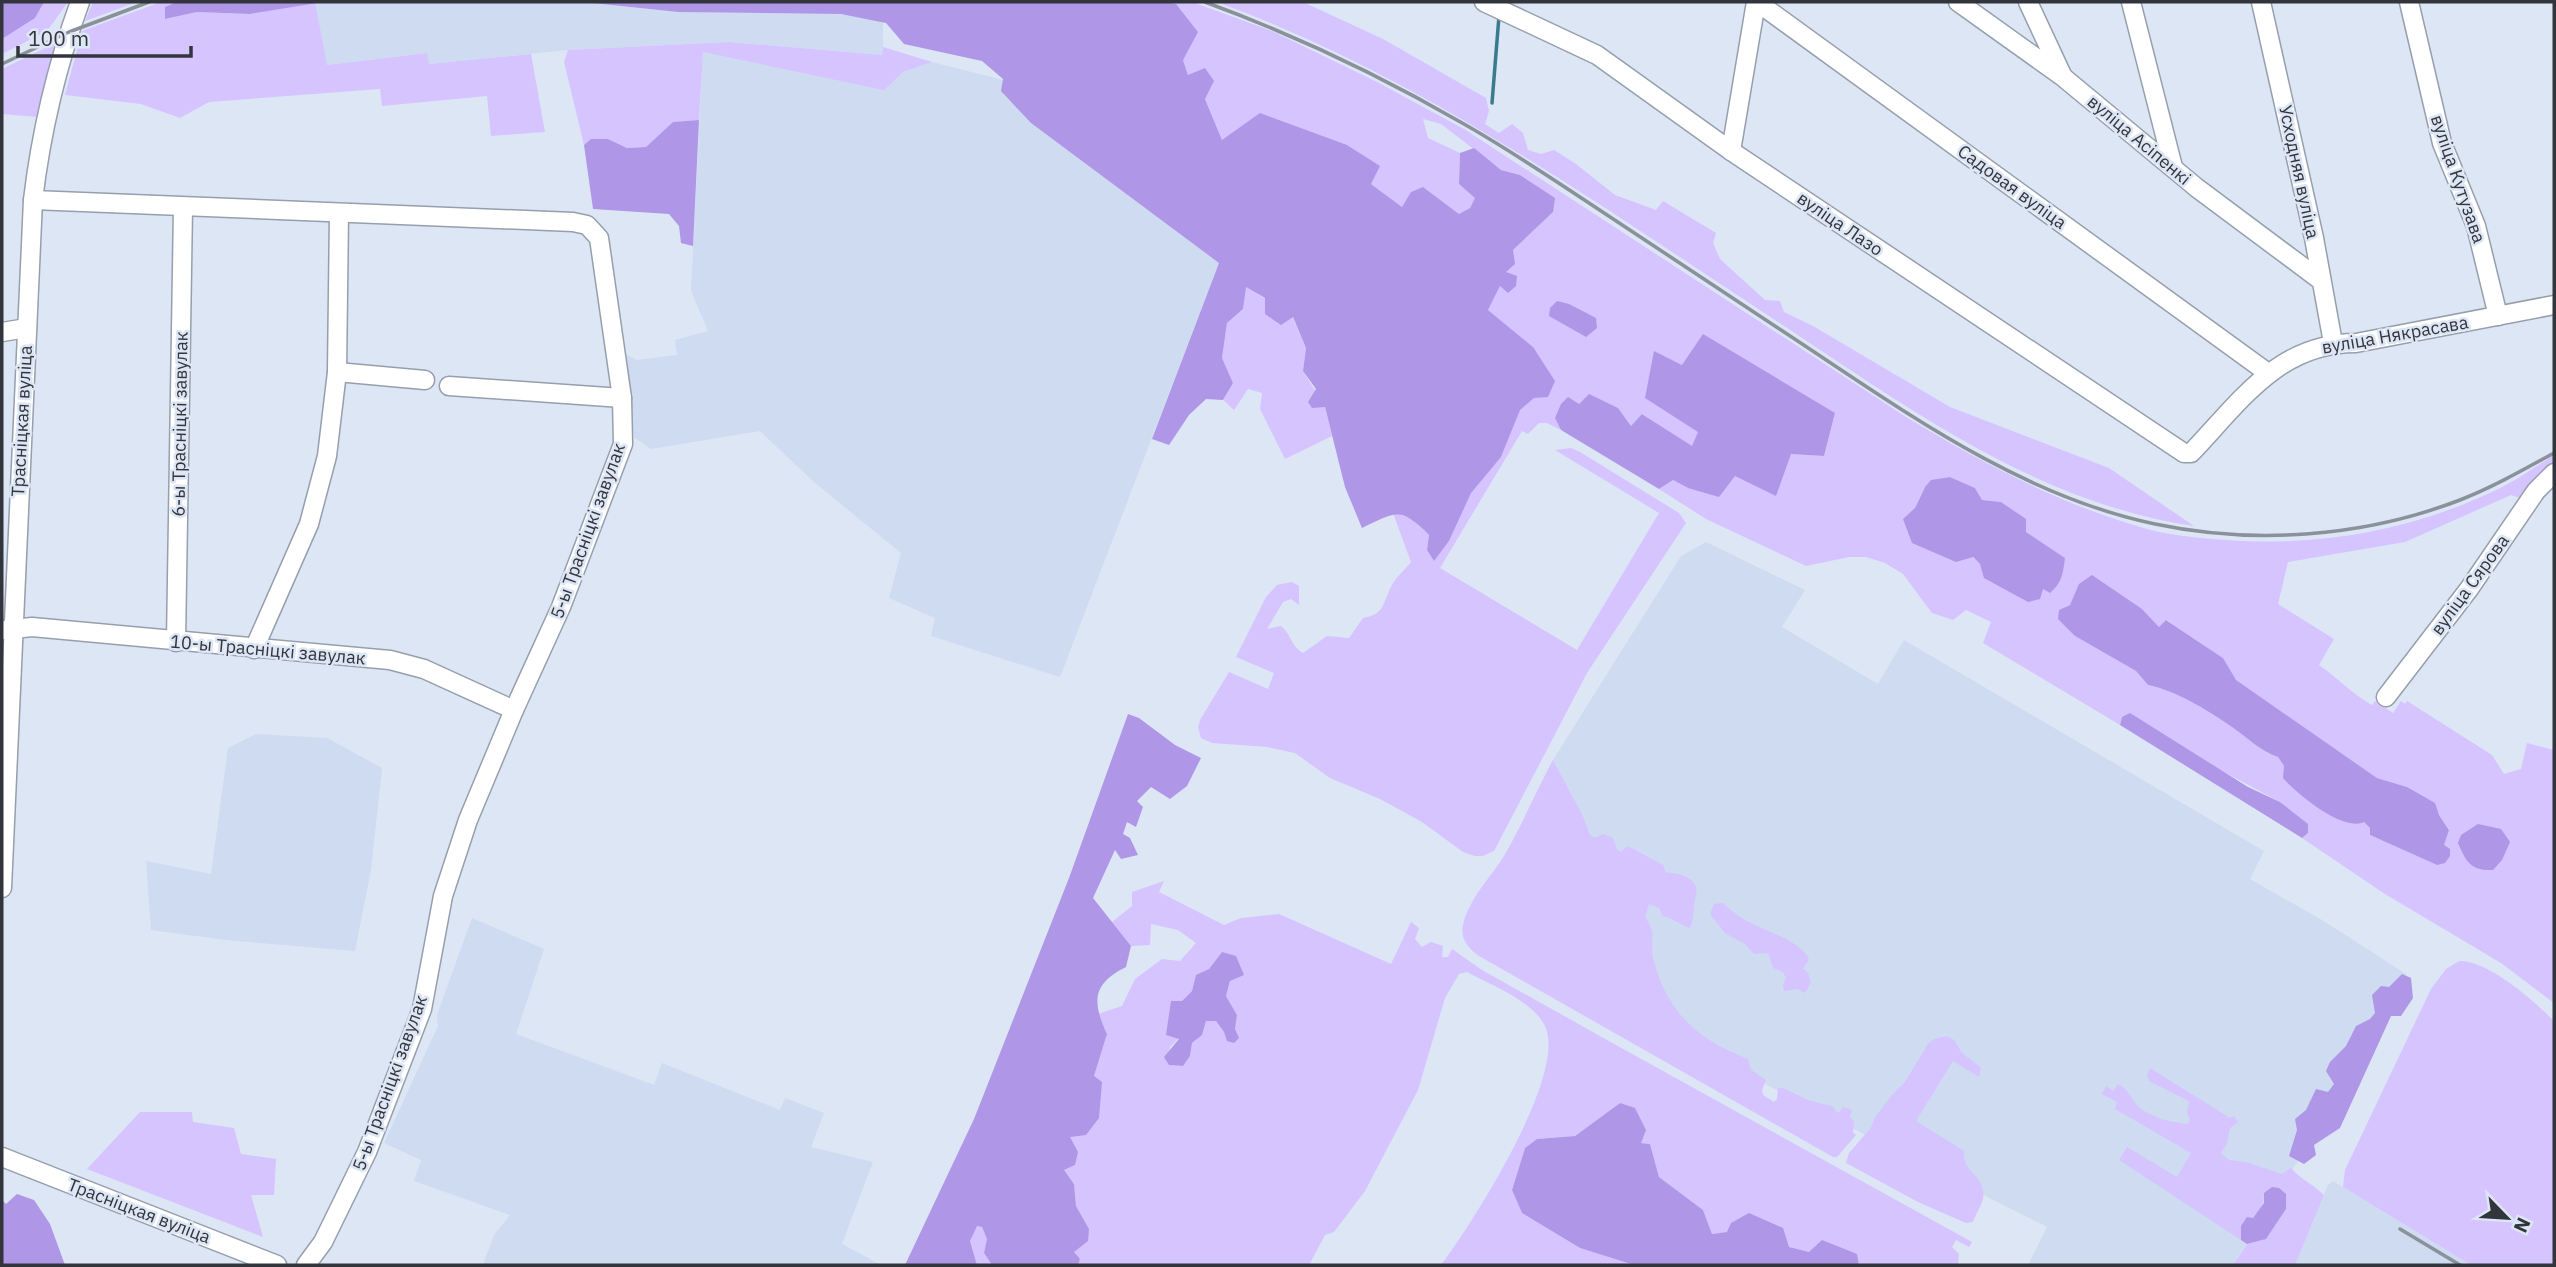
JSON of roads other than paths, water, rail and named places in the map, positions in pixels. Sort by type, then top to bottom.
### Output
[{"type":"street","name":"Трасніцкая вуліца","points":[[2,888],[8,630],[33,200],[37,166],[57,77],[80,2]]},
{"type":"street","name":"вуліца Лазо","points":[[1484,2],[1597,55],[1731,151],[2183,453],[2191,453]]},
{"type":"street","points":[[1731,151],[1756,2]]},
{"type":"street","name":"Садовая вуліца","points":[[1756,2],[2268,373]]},
{"type":"street","name":"вуліца Асіпенкі","points":[[1958,2],[2063,77],[2197,188],[2319,279]]},
{"type":"street","points":[[2028,2],[2063,77]]},
{"type":"street","points":[[2131,2],[2173,167]]},
{"type":"street","name":"Усходняя вуліца","points":[[2261,2],[2314,238],[2319,279],[2333,343]]},
{"type":"street","name":"вуліца Кутузава","points":[[2409,2],[2442,143],[2476,226],[2498,316]]},
{"type":"street","name":"5-ы Трасніцкі завулак","points":[[33,200],[573,222],[587,225],[599,238],[622,398],[623,443],[561,607],[468,820],[443,896],[422,1009],[367,1152],[323,1242],[306,1265]]},
{"type":"street","name":"6-ы Трасніцкі завулак","points":[[176,642],[183,207]]},
{"type":"street","points":[[254,649],[309,524],[327,456],[337,372],[339,214]]},
{"type":"street","name":"вуліца Някрасава","points":[[2191,453],[2268,373],[2295,356],[2333,343],[2356,343],[2554,305]]},
{"type":"street","points":[[2,332],[27,328]]},
{"type":"street","points":[[337,372],[425,380]]},
{"type":"street","points":[[449,386],[622,398]]},
{"type":"street","name":"вуліца Сярова","points":[[2386,697],[2469,589],[2536,491],[2554,473]]},
{"type":"street","name":"10-ы Трасніцкі завулак","points":[[8,630],[32,627],[390,660],[424,669],[514,710]]},
{"type":"street","name":"Трасніцкая вуліца","points":[[2,1157],[277,1265]]},
{"type":"waterway","points":[[1492,103],[1499,16]]},
{"type":"railway","points":[[2,64],[69,32],[149,2]]},
{"type":"railway","points":[[1205,2],[1337,57],[1464,124],[1545,174],[1959,445],[2054,492],[2104,510],[2193,531],[2309,534],[2348,529],[2423,513],[2496,484],[2554,453]]},
{"type":"railway","points":[[2400,1229],[2460,1265]]}]
